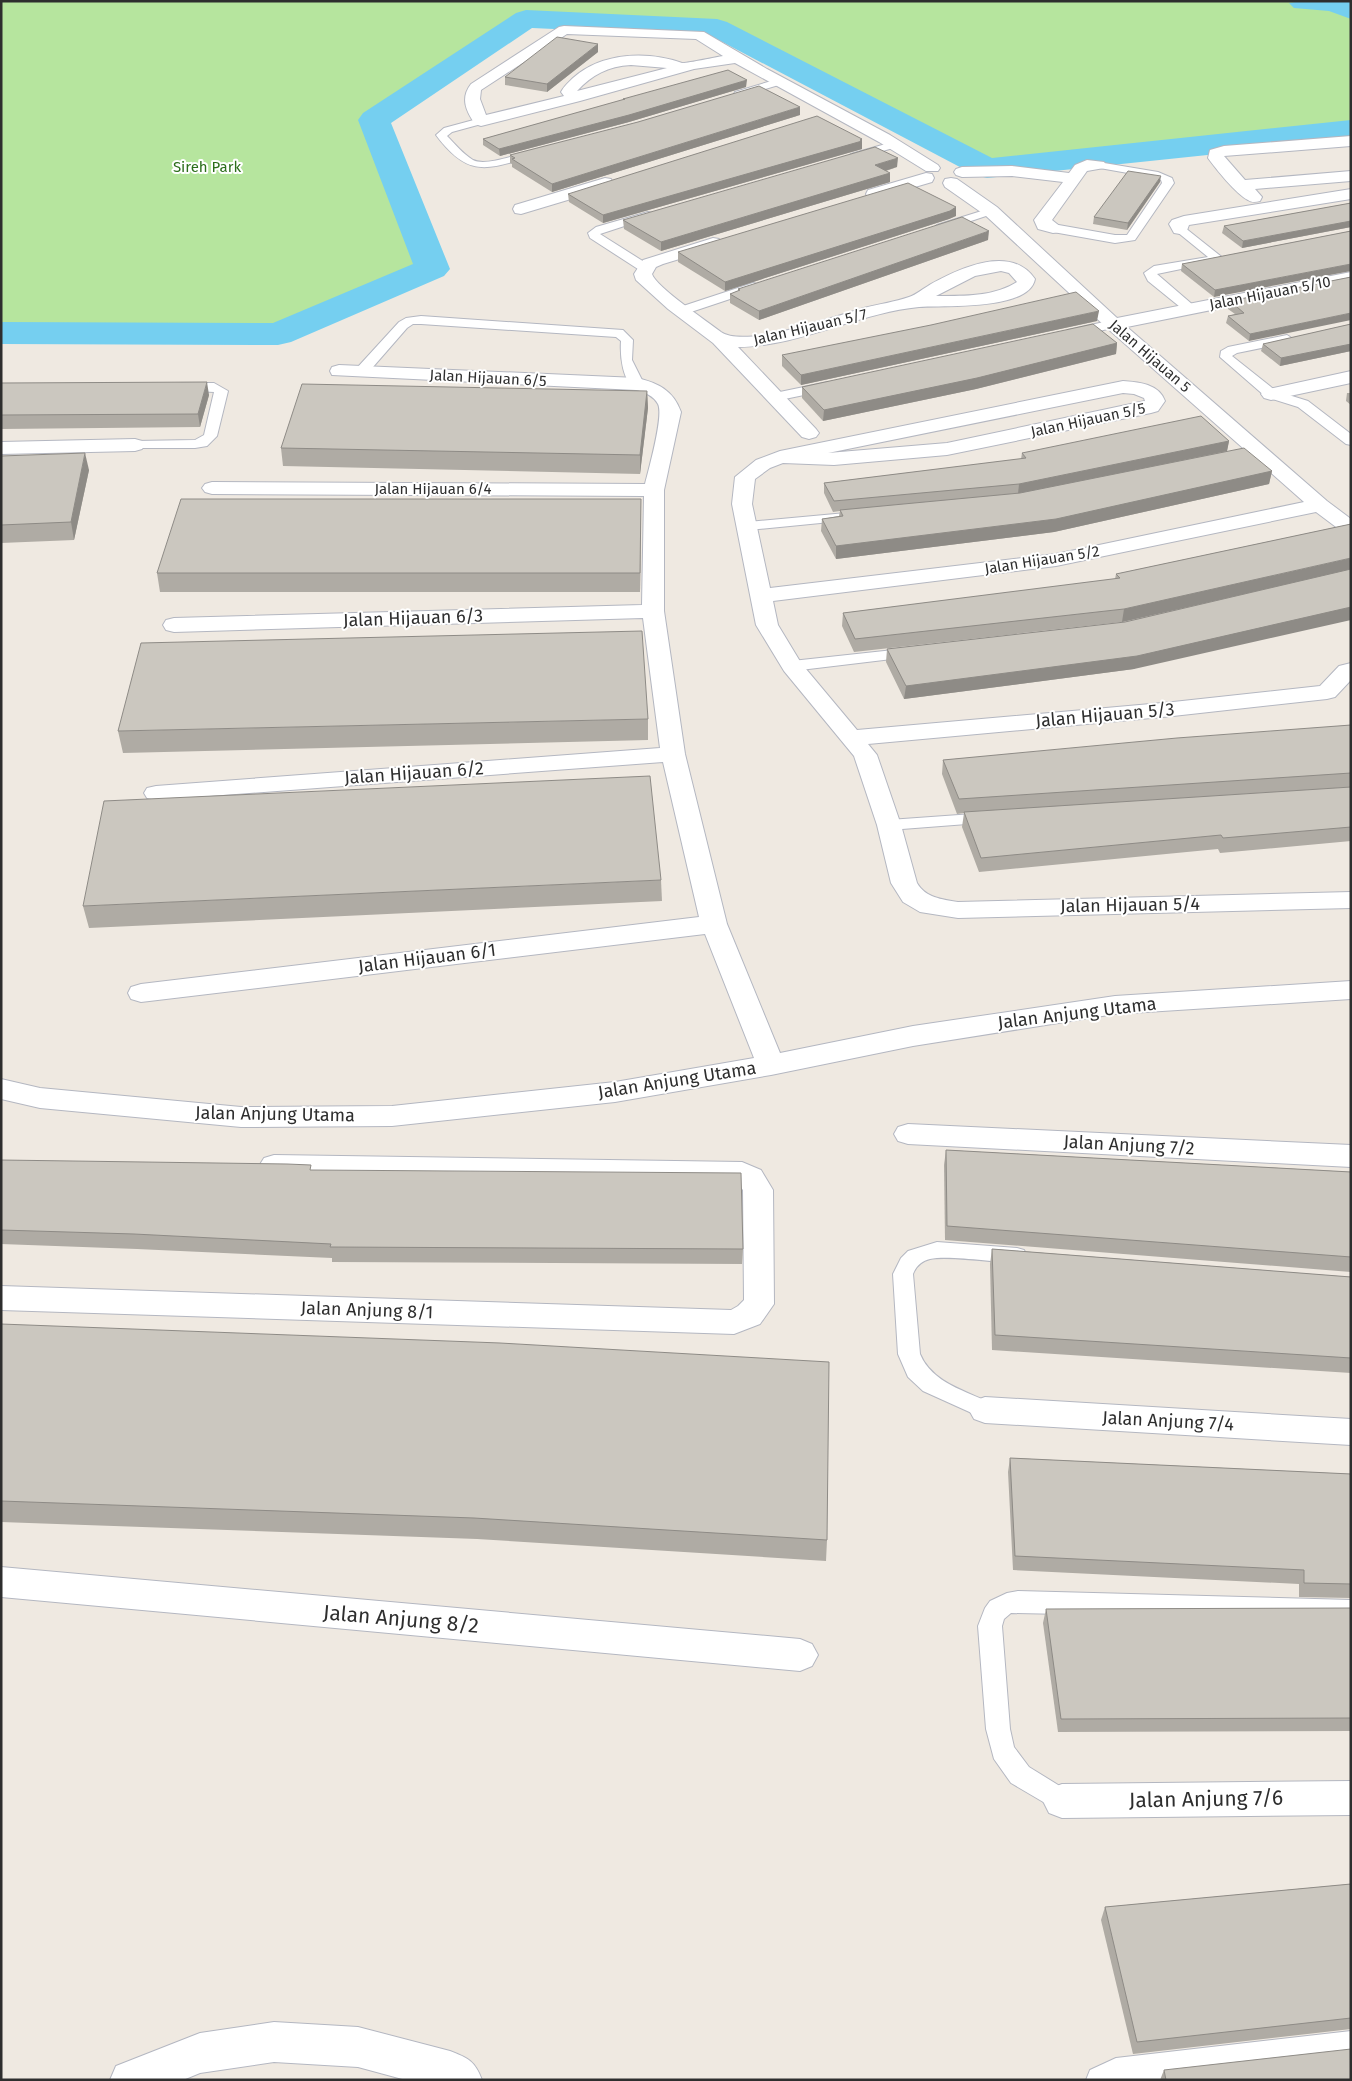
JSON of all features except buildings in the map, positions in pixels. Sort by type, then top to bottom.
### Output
[{"type":"street","points":[[737,58],[693,65],[575,98],[481,121],[470,97],[471,92],[564,30],[699,35],[778,82],[896,144],[929,173]]},
{"type":"street","points":[[575,98],[569,92],[570,89],[608,62],[627,60],[693,65]]},
{"type":"street","points":[[815,117],[834,111]]},
{"type":"street","points":[[1264,207],[1216,158],[1216,154],[1224,151],[1351,141]]},
{"type":"street","points":[[1053,228],[1044,225],[1043,220],[1083,167],[1098,165]]},
{"type":"street","points":[[861,198],[929,173],[952,168],[957,178],[1012,171],[1074,178]]},
{"type":"street","points":[[1241,185],[1351,176]]},
{"type":"street","name":"Jalan Hijauan 5","points":[[957,178],[1113,324],[1320,505],[1351,529]]},
{"type":"street","points":[[520,209],[616,179]]},
{"type":"street","points":[[1180,229],[1178,224],[1184,221],[1351,194]]},
{"type":"street","points":[[732,237],[649,264],[643,274],[645,280],[720,339],[809,433]]},
{"type":"street","name":"Jalan Hijauan 5/7","points":[[720,339],[762,340],[912,302],[968,301],[994,296],[1019,289],[1025,284],[1026,279],[1022,274],[1004,267],[979,269],[942,283],[912,302]]},
{"type":"street","name":"Jalan Hijauan 5/10","points":[[1113,324],[1351,277]]},
{"type":"street","name":"Jalan Hijauan 6/5","points":[[339,371],[637,384]]},
{"type":"street","points":[[1272,394],[1351,378]]},
{"type":"street","points":[[637,384],[655,390],[668,402],[671,412],[654,490],[653,611],[673,754],[714,924],[771,1065]]},
{"type":"street","name":"Jalan Hijauan 5/5","points":[[780,458],[834,459],[947,449],[1151,407],[1154,404],[1155,398],[1144,390],[1123,387],[930,425],[780,458],[762,464],[745,477],[742,504],[767,625],[792,666],[865,755],[889,825],[904,883],[912,896]]},
{"type":"street","points":[[1001,411],[1026,434]]},
{"type":"street","points":[[930,425],[947,449]]},
{"type":"street","points":[[1,448],[134,446]]},
{"type":"street","name":"Jalan Hijauan 6/4","points":[[212,488],[654,490]]},
{"type":"street","name":"Jalan Hijauan 5/2","points":[[761,596],[1056,560],[1320,505]]},
{"type":"street","name":"Jalan Hijauan 6/3","points":[[174,625],[653,611]]},
{"type":"street","name":"Jalan Hijauan 5/3","points":[[851,738],[1173,709],[1327,692],[1347,671],[1351,670]]},
{"type":"street","name":"Jalan Hijauan 6/2","points":[[156,793],[673,754]]},
{"type":"street","name":"Jalan Hijauan 5/4","points":[[912,896],[929,906],[958,910],[1351,900]]},
{"type":"street","name":"Jalan Hijauan 6/1","points":[[141,993],[714,924]]},
{"type":"street","name":"Jalan Anjung Utama","points":[[1,1089],[40,1098],[242,1117],[392,1116],[614,1092],[771,1065],[914,1036],[1115,1005],[1351,990]]},
{"type":"street","name":"Jalan Anjung 7/2","points":[[908,1134],[1351,1156]]},
{"type":"street","name":"Jalan Anjung 8/1","points":[[1,1298],[734,1322],[749,1315],[758,1304],[758,1190],[756,1183],[751,1177],[742,1173],[248,1166]]},
{"type":"street","name":"Jalan Anjung 7/4","points":[[985,1410],[1351,1432]]},
{"type":"street","name":"Jalan Anjung 8/2","points":[[1,1582],[800,1655]]},
{"type":"street","name":"Jalan Anjung 7/6","points":[[1062,1801],[1351,1798]]},
{"type":"street","points":[[130,2080],[200,2053],[274,2042],[358,2047],[450,2071],[462,2080]]},
{"type":"lane","points":[[724,99],[778,82]]},
{"type":"lane","points":[[481,121],[448,130],[441,135],[473,164],[489,164],[547,149]]},
{"type":"lane","points":[[839,160],[896,144]]},
{"type":"lane","points":[[1053,228],[1115,239],[1131,238],[1168,183],[1166,178],[1158,175],[1098,165]]},
{"type":"lane","points":[[925,232],[991,211]]},
{"type":"lane","points":[[645,268],[596,238],[594,233],[600,229],[658,212]]},
{"type":"lane","points":[[1180,229],[1222,257],[1158,269],[1150,273],[1152,278],[1190,308]]},
{"type":"lane","points":[[681,310],[765,284]]},
{"type":"lane","points":[[361,372],[403,325],[410,321],[421,320],[620,333],[627,340],[626,360],[637,384]]},
{"type":"lane","points":[[1055,336],[1113,324]]},
{"type":"lane","points":[[1296,337],[1233,350],[1226,354],[1228,360],[1272,394],[1304,404],[1347,435]]},
{"type":"lane","points":[[775,397],[843,382]]},
{"type":"lane","points":[[134,446],[195,444],[202,443],[210,436],[221,391],[208,387],[168,387]]},
{"type":"lane","points":[[1239,454],[1258,451]]},
{"type":"lane","points":[[748,526],[864,515]]},
{"type":"lane","points":[[792,666],[928,651]]},
{"type":"lane","points":[[889,825],[1007,817]]},
{"type":"lane","points":[[985,1410],[931,1385],[916,1371],[909,1354],[903,1274],[906,1265],[913,1257],[924,1252],[937,1250],[1036,1258]]},
{"type":"lane","points":[[1062,1801],[1020,1775],[1004,1751],[998,1729],[990,1626],[992,1616],[997,1608],[1007,1602],[1018,1601],[1351,1610]]},
{"type":"lane","points":[[1100,2080],[1116,2072],[1351,2045]]},
{"type":"green space","name":"Sireh Park","points":[[1,1],[1339,1],[1351,3],[1351,130],[987,168],[717,28],[526,19],[374,120],[432,269],[278,334],[1,333]]},
{"type":"water","points":[[1302,1],[1351,1],[1351,19],[1329,11],[1294,8],[1289,3]]},
{"type":"waterway","points":[[1,333],[278,334],[432,269],[374,120],[526,19],[717,28],[987,168],[1351,130]]}]
